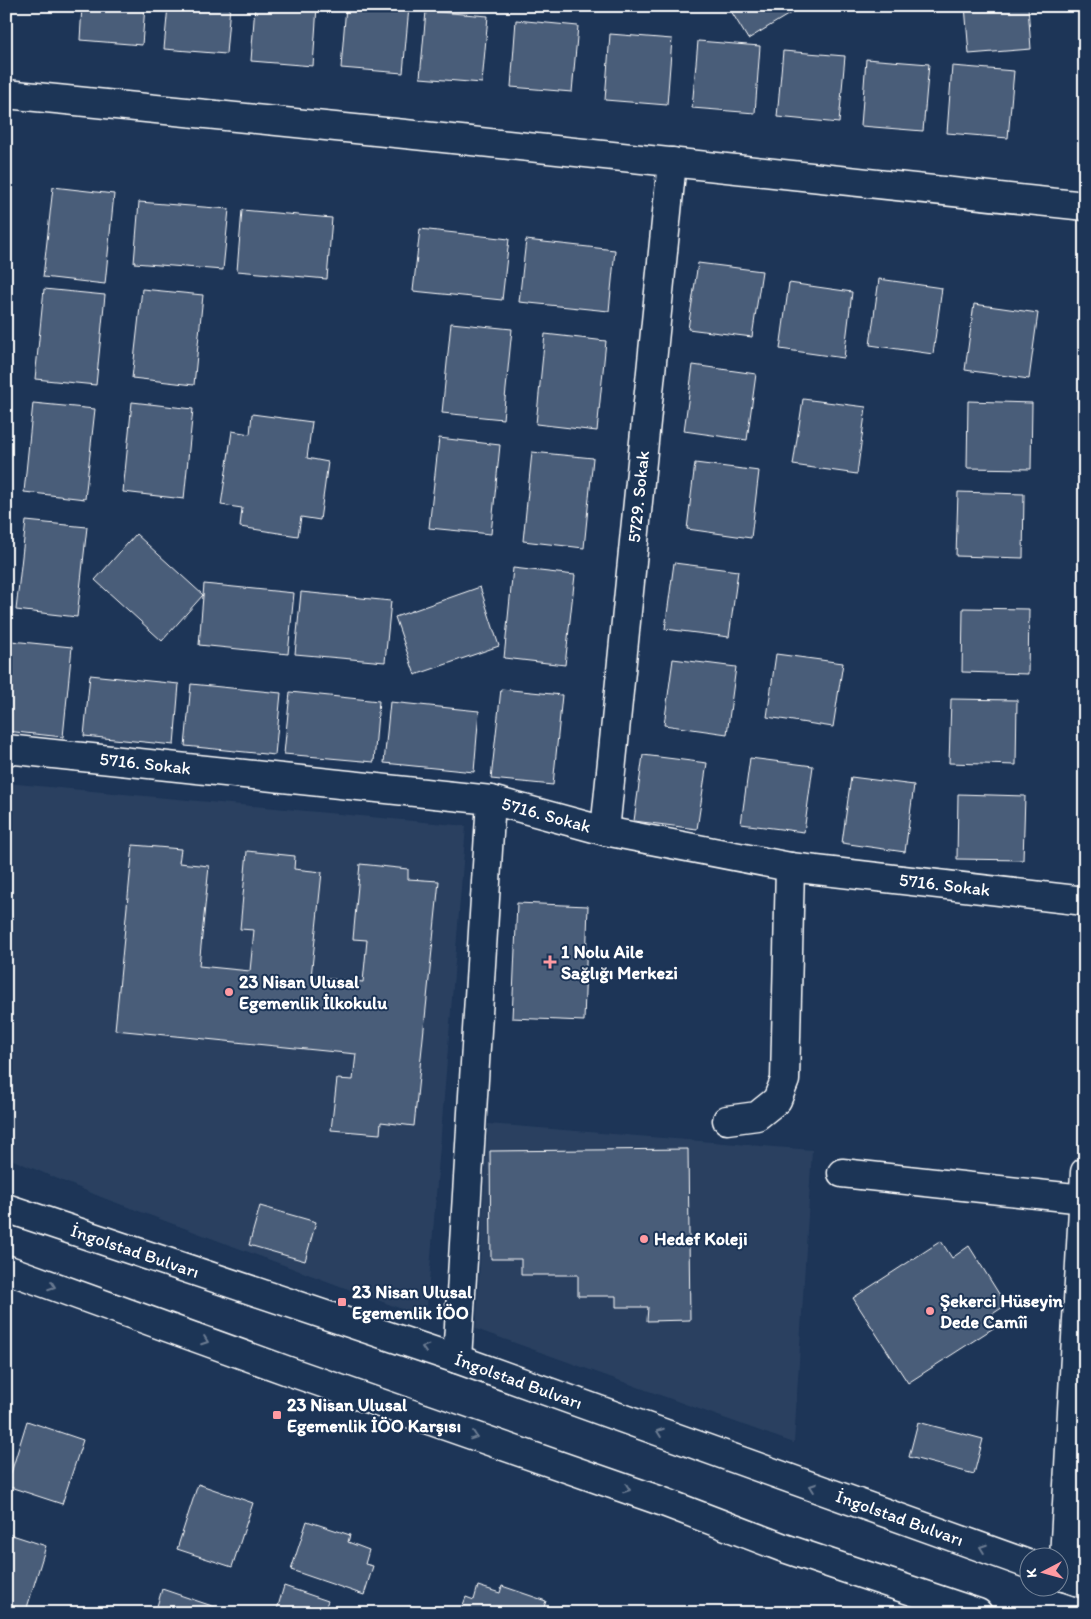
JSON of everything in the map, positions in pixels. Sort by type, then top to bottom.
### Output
[{"type":"street","points":[[6,94],[1085,206]]},
{"type":"street","name":"5729. Sokak","points":[[605,831],[672,162]]},
{"type":"street","name":"5716. Sokak","points":[[6,749],[491,800],[605,831],[790,867],[1085,901]]},
{"type":"street","points":[[457,1359],[491,800]]},
{"type":"street","points":[[727,1120],[757,1116],[777,1100],[785,1080],[790,867]]},
{"type":"street","points":[[842,1172],[1084,1199]]},
{"type":"street","points":[[1069,1578],[1085,1172]]},
{"type":"street","name":"İngolstad Bulvarı","points":[[6,1208],[457,1359],[1018,1560]]},
{"type":"street","points":[[6,1269],[290,1372],[661,1501],[784,1548],[978,1613]]},
{"type":"shaded area","name":"23 Nisan Ulusal Egemenlik İlkokulu","points":[[6,783],[466,826],[426,1318],[101,1197],[6,1157]]},
{"type":"shaded area","name":"Hedef Koleji","points":[[488,1124],[812,1150],[794,1443],[476,1329]]},
{"type":"building","points":[[82,6],[145,6],[142,45],[80,40]]},
{"type":"building","points":[[168,6],[230,6],[226,54],[164,49]]},
{"type":"building","points":[[255,6],[317,6],[313,66],[251,61]]},
{"type":"building","points":[[346,6],[409,7],[403,73],[341,68]]},
{"type":"building","points":[[728,6],[801,6],[801,7],[748,39]]},
{"type":"building","points":[[965,6],[1028,6],[1031,49],[969,54]]},
{"type":"building","points":[[426,11],[488,16],[482,83],[420,78]]},
{"type":"building","points":[[516,20],[578,26],[572,92],[511,87]]},
{"type":"building","points":[[610,34],[672,39],[667,105],[605,100]]},
{"type":"building","points":[[698,41],[760,46],[755,113],[692,108]]},
{"type":"building","points":[[783,51],[845,56],[839,123],[777,117]]},
{"type":"building","points":[[866,59],[929,64],[923,131],[861,126]]},
{"type":"building","points":[[952,66],[1014,71],[1008,138],[947,133]]},
{"type":"building","points":[[53,187],[114,194],[105,284],[43,277]]},
{"type":"building","points":[[139,202],[229,209],[223,270],[134,263]]},
{"type":"building","points":[[242,210],[332,218],[327,279],[237,271]]},
{"type":"building","points":[[420,229],[509,239],[502,300],[413,291]]},
{"type":"building","points":[[526,240],[615,250],[609,311],[519,302]]},
{"type":"building","points":[[698,263],[762,271],[752,337],[688,329]]},
{"type":"building","points":[[879,279],[942,288],[933,354],[870,345]]},
{"type":"building","points":[[789,283],[852,292],[844,358],[780,349]]},
{"type":"building","points":[[44,289],[105,295],[96,385],[35,379]]},
{"type":"building","points":[[142,289],[203,295],[194,385],[132,378]]},
{"type":"building","points":[[974,304],[1038,313],[1029,379],[965,370]]},
{"type":"building","points":[[451,323],[512,329],[503,419],[442,413]]},
{"type":"building","points":[[545,334],[606,341],[597,431],[536,424]]},
{"type":"building","points":[[693,365],[756,374],[747,440],[684,431]]},
{"type":"building","points":[[803,399],[866,407],[857,474],[793,465]]},
{"type":"building","points":[[968,401],[1032,403],[1031,469],[967,468]]},
{"type":"building","points":[[132,402],[193,409],[184,499],[123,492]]},
{"type":"building","points":[[33,403],[95,409],[85,499],[24,492]]},
{"type":"building","points":[[252,414],[312,422],[307,458],[328,462],[320,520],[301,517],[298,536],[240,527],[242,508],[221,505],[232,431],[250,434]]},
{"type":"building","points":[[439,438],[500,445],[491,534],[429,528]]},
{"type":"building","points":[[532,452],[593,458],[584,548],[523,541]]},
{"type":"building","points":[[695,463],[759,471],[751,538],[687,529]]},
{"type":"building","points":[[958,492],[1024,494],[1023,558],[956,556]]},
{"type":"building","points":[[26,521],[87,527],[77,617],[16,610]]},
{"type":"building","points":[[136,534],[203,595],[162,641],[95,580]]},
{"type":"building","points":[[674,563],[738,571],[729,637],[665,629]]},
{"type":"building","points":[[513,568],[575,575],[565,665],[504,658]]},
{"type":"building","points":[[204,584],[294,593],[288,654],[199,645]]},
{"type":"building","points":[[480,587],[499,646],[415,675],[395,617]]},
{"type":"building","points":[[301,592],[391,601],[385,662],[295,654]]},
{"type":"building","points":[[963,608],[1029,609],[1028,674],[962,672]]},
{"type":"building","points":[[11,641],[72,647],[63,737],[6,731],[6,689]]},
{"type":"building","points":[[776,654],[843,663],[833,727],[767,717]]},
{"type":"building","points":[[673,659],[736,667],[727,734],[664,725]]},
{"type":"building","points":[[90,675],[179,684],[174,745],[84,736]]},
{"type":"building","points":[[191,684],[281,693],[275,755],[185,746]]},
{"type":"building","points":[[501,689],[562,695],[553,785],[491,779]]},
{"type":"building","points":[[290,692],[379,701],[374,762],[284,754]]},
{"type":"building","points":[[951,699],[1017,700],[1016,765],[949,763]]},
{"type":"building","points":[[390,702],[479,711],[474,772],[384,763]]},
{"type":"building","points":[[643,755],[707,763],[697,829],[634,821]]},
{"type":"building","points":[[750,758],[813,766],[804,832],[741,824]]},
{"type":"building","points":[[851,777],[914,785],[905,852],[842,843]]},
{"type":"building","points":[[958,794],[1025,796],[1023,860],[957,859]]},
{"type":"building","points":[[133,845],[181,849],[179,863],[209,866],[199,966],[250,971],[254,930],[240,929],[247,851],[295,856],[294,869],[322,872],[311,977],[363,982],[367,940],[353,939],[360,864],[408,869],[408,879],[439,881],[414,1126],[381,1122],[380,1134],[331,1130],[337,1079],[353,1080],[356,1054],[115,1030]]},
{"type":"building","name":"1 Nolu Aile Sağlığı Merkezi","points":[[517,903],[588,906],[584,1021],[512,1018]]},
{"type":"building","points":[[688,1149],[690,1320],[647,1321],[648,1307],[616,1307],[616,1296],[578,1296],[578,1275],[521,1275],[521,1259],[491,1259],[490,1151]]},
{"type":"building","points":[[260,1206],[316,1222],[305,1261],[249,1245]]},
{"type":"building","name":"Şekerci Hüseyin Dede Camîi","points":[[941,1241],[952,1258],[969,1246],[1006,1305],[988,1317],[995,1327],[908,1383],[853,1298]]},
{"type":"building","points":[[27,1421],[83,1440],[62,1504],[7,1486]]},
{"type":"building","points":[[918,1422],[983,1439],[974,1474],[909,1457]]},
{"type":"building","points":[[198,1484],[253,1503],[232,1567],[177,1549]]},
{"type":"building","points":[[307,1521],[350,1535],[348,1542],[369,1550],[365,1564],[373,1566],[364,1595],[291,1570]]},
{"type":"building","points":[[6,1533],[46,1546],[26,1611],[6,1604]]},
{"type":"building","points":[[284,1586],[328,1601],[325,1608],[339,1613],[276,1613]]},
{"type":"building","points":[[478,1586],[500,1593],[502,1586],[546,1601],[542,1613],[460,1613],[466,1597],[474,1600]]},
{"type":"building","points":[[162,1589],[218,1608],[216,1613],[155,1613]]},
{"type":"place","name":"1 Nolu Aile Sağlığı Merkezi","points":[[550,962]]},
{"type":"place","name":"23 Nisan Ulusal Egemenlik İlkokulu","points":[[229,992]]},
{"type":"place","name":"Hedef Koleji","points":[[644,1239]]},
{"type":"place","name":"23 Nisan Ulusal Egemenlik İÖO","points":[[342,1302]]},
{"type":"place","name":"Şekerci Hüseyin Dede Camîi","points":[[930,1311]]},
{"type":"place","name":"23 Nisan Ulusal Egemenlik İÖO Karşısı","points":[[277,1415]]}]
